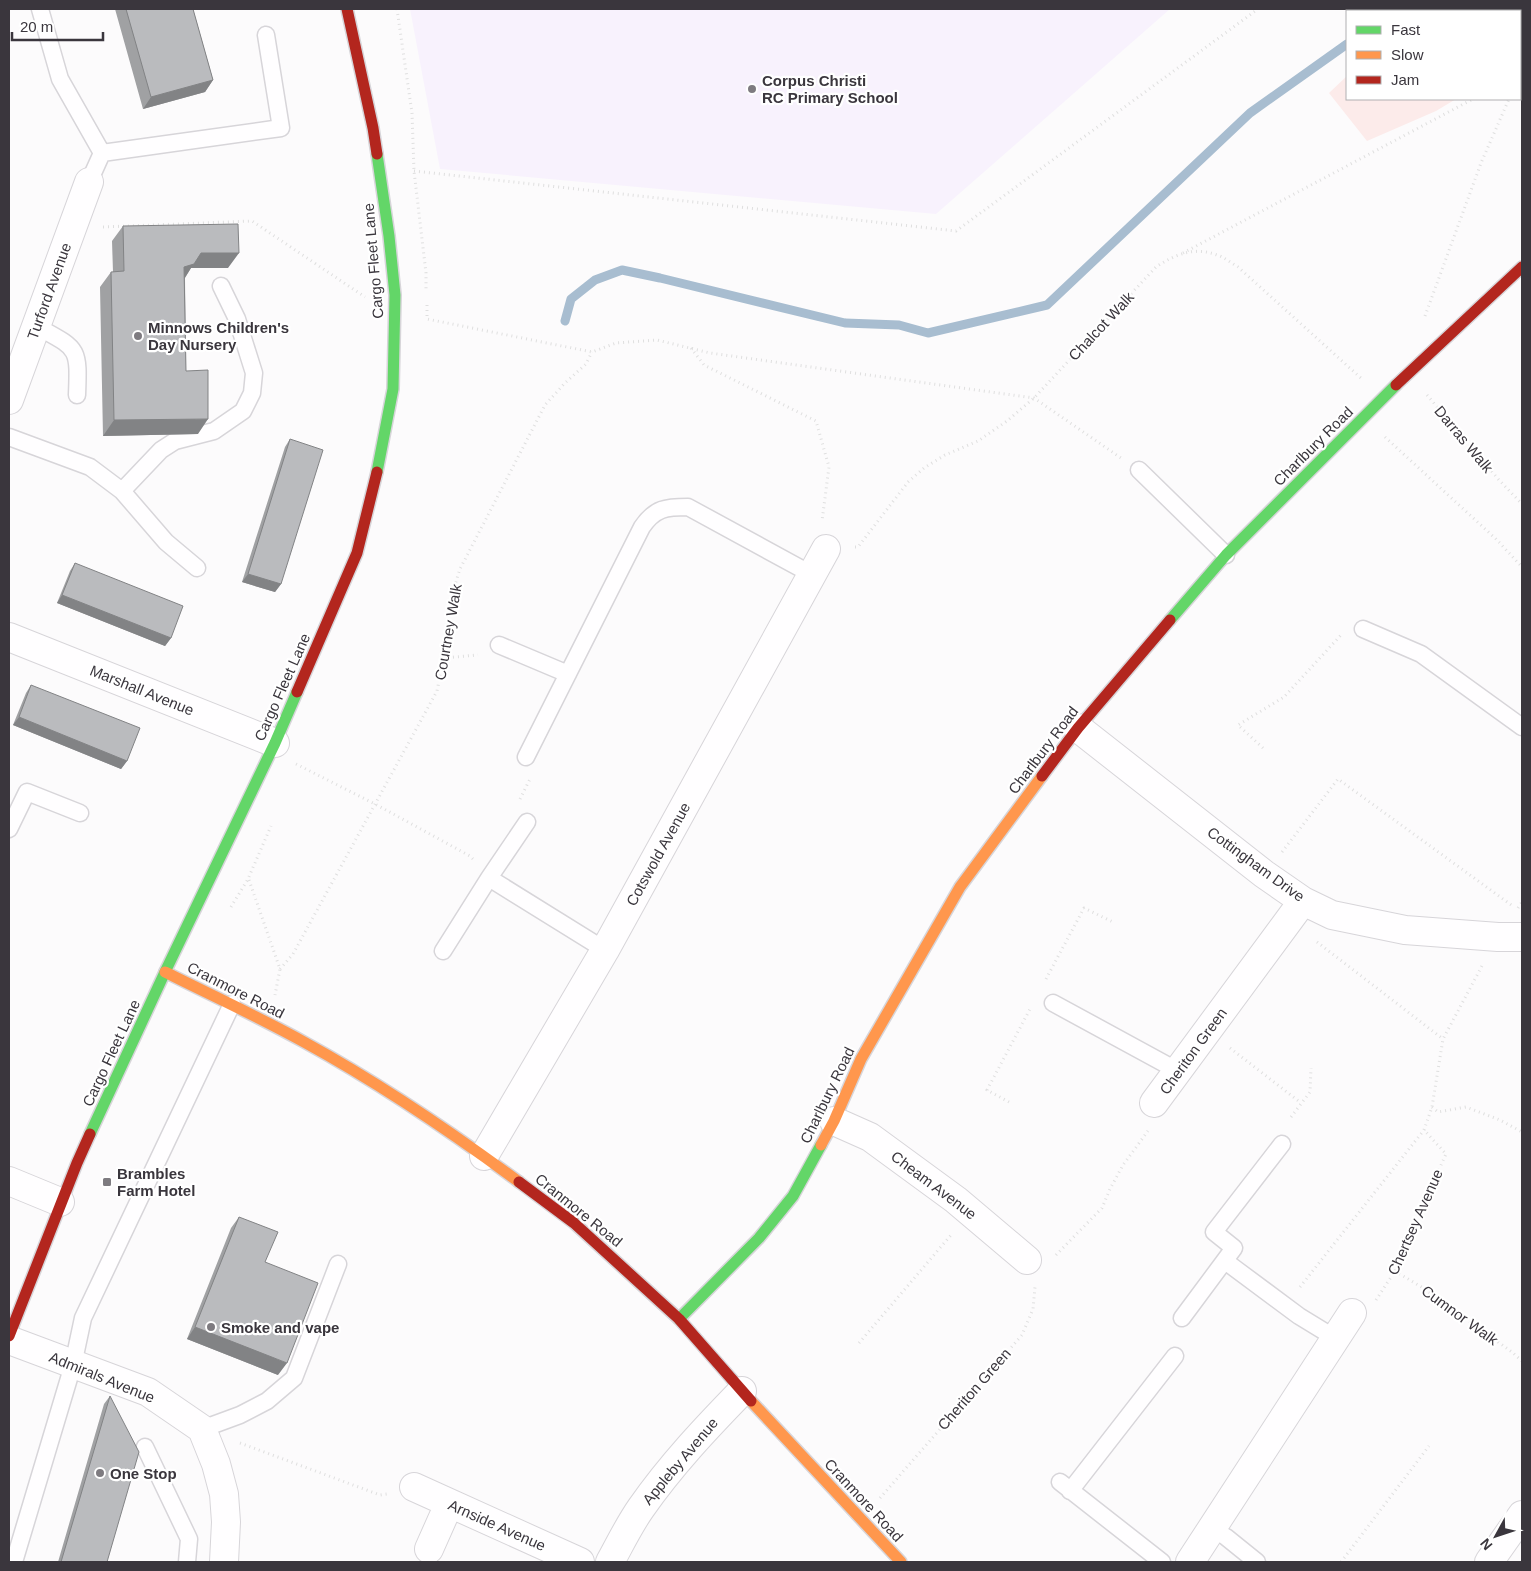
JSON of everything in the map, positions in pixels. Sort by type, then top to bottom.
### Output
[{"type":"street","name":"Cargo Fleet Lane","points":[[9,1338],[60,1202],[165,972],[273,747],[357,553],[383,447],[393,389],[395,295],[373,128],[347,9]]},
{"type":"street","name":"Turford Avenue","points":[[9,400],[89,182]]},
{"type":"street","name":"Charlbury Road","points":[[679,1320],[760,1238],[793,1196],[834,1121],[861,1059],[960,887],[1078,728],[1226,555],[1383,398],[1522,268]]},
{"type":"street","name":"Cotswold Avenue","points":[[484,1156],[605,950],[826,549]]},
{"type":"street","name":"Marshall Avenue","points":[[9,637],[273,747]]},
{"type":"street","name":"Cottingham Drive","points":[[1078,728],[1264,874],[1296,911],[1332,915],[1405,930],[1510,937]]},
{"type":"street","name":"Cheriton Green","points":[[1154,1103],[1296,911]]},
{"type":"street","name":"Cranmore Road","points":[[165,972],[270,1024],[387,1090],[484,1156],[574,1223],[679,1320],[742,1391],[901,1562]]},
{"type":"street","name":"Cheam Avenue","points":[[834,1121],[870,1137],[971,1212],[1027,1260]]},
{"type":"street","points":[[9,1181],[60,1202]]},
{"type":"street","points":[[1190,1562],[1352,1313]]},
{"type":"street","name":"Admirals Avenue","points":[[9,1338],[74,1365],[148,1392],[202,1429]]},
{"type":"street","name":"Appleby Avenue","points":[[610,1562],[639,1510],[667,1472],[698,1436],[742,1391]]},
{"type":"street","points":[[202,1429],[216,1464],[224,1494],[226,1522],[224,1562]]},
{"type":"street","name":"Arnside Avenue","points":[[414,1487],[580,1562]]},
{"type":"street","points":[[429,1549],[449,1504]]},
{"type":"street","points":[[1489,1562],[1522,1515]]},
{"type":"lane","points":[[40,9],[60,79],[102,153]]},
{"type":"lane","points":[[102,153],[281,128],[266,36]]},
{"type":"lane","points":[[89,182],[102,153]]},
{"type":"lane","points":[[122,491],[160,450],[175,440],[214,431],[243,411],[252,393],[254,373],[237,319],[221,286]]},
{"type":"lane","points":[[36,326],[69,344],[76,354],[78,366],[77,395]]},
{"type":"lane","points":[[9,437],[90,467],[122,491],[166,542],[197,568]]},
{"type":"lane","points":[[1138,470],[1226,555]]},
{"type":"lane","points":[[526,757],[642,527],[651,515],[669,507],[688,507],[811,574]]},
{"type":"lane","points":[[1363,630],[1421,654],[1522,727]]},
{"type":"lane","points":[[499,645],[568,674]]},
{"type":"lane","points":[[9,830],[27,792],[80,813]]},
{"type":"lane","points":[[443,951],[527,822]]},
{"type":"lane","points":[[489,878],[605,950]]},
{"type":"lane","points":[[1054,1003],[1178,1071]]},
{"type":"lane","points":[[14,1562],[74,1365],[83,1318],[232,1004]]},
{"type":"lane","points":[[1182,1318],[1234,1248],[1214,1232],[1282,1144]]},
{"type":"lane","points":[[1225,1261],[1285,1305],[1335,1338]]},
{"type":"lane","points":[[202,1429],[240,1415],[267,1401],[294,1378],[338,1264]]},
{"type":"lane","points":[[1162,1562],[1065,1486],[1175,1356]]},
{"type":"lane","points":[[145,1447],[189,1540],[187,1562]]},
{"type":"lane","points":[[1213,1529],[1257,1562]]},
{"type":"path","points":[[397,9],[412,113],[414,171],[426,273],[426,295]]},
{"type":"path","points":[[414,171],[956,231],[1258,9]]},
{"type":"path","points":[[1156,267],[1471,100]]},
{"type":"path","points":[[1425,317],[1481,163],[1509,100]]},
{"type":"path","points":[[72,228],[252,221],[364,297]]},
{"type":"path","name":"Chalcot Walk","points":[[826,549],[858,547],[908,482],[924,468],[945,455],[978,441],[1007,421],[1034,398],[1156,267],[1174,255],[1195,251],[1216,254],[1238,267],[1383,398]]},
{"type":"path","points":[[449,324],[592,352],[616,343],[657,340],[710,353],[1034,398],[1138,470]]},
{"type":"path","points":[[691,348],[704,365],[816,421],[829,467],[819,539],[826,549]]},
{"type":"path","name":"Courtney Walk","points":[[280,969],[293,954],[438,691],[444,658],[446,623],[460,569],[545,405],[586,364],[592,352]]},
{"type":"path","name":"Darras Walk","points":[[1402,380],[1421,389],[1522,504]]},
{"type":"path","points":[[1362,419],[1381,434],[1496,539],[1522,567]]},
{"type":"path","points":[[1263,748],[1238,725],[1284,697],[1350,625],[1363,630]]},
{"type":"path","points":[[444,658],[485,654],[499,645]]},
{"type":"path","points":[[273,747],[470,856],[489,878]]},
{"type":"path","points":[[526,757],[533,773],[518,804],[527,822]]},
{"type":"path","points":[[1264,874],[1338,779],[1517,909]]},
{"type":"path","points":[[232,832],[280,969],[270,1024]]},
{"type":"path","points":[[1296,911],[1443,1039]]},
{"type":"path","points":[[1285,1305],[1424,1130],[1432,1107],[1443,1039],[1510,937]]},
{"type":"path","points":[[1208,1030],[1301,1103]]},
{"type":"path","points":[[1291,1117],[1310,1092],[1311,1068]]},
{"type":"path","name":"Cheriton Green","points":[[1027,1260],[1046,1264],[1064,1249],[1102,1208],[1123,1165],[1154,1124],[1154,1103]]},
{"type":"path","points":[[1432,1107],[1438,1112],[1466,1107],[1500,1120],[1522,1132]]},
{"type":"path","name":"Chertsey Avenue","points":[[1352,1313],[1355,1309],[1364,1315],[1396,1271],[1409,1236],[1446,1154],[1424,1130]]},
{"type":"path","points":[[860,1343],[971,1212]]},
{"type":"path","name":"Cheriton Green","points":[[862,1519],[1022,1335],[1033,1309],[1036,1278],[1027,1260]]},
{"type":"path","name":"Cumnor Walk","points":[[1396,1271],[1423,1288],[1522,1361]]},
{"type":"path","points":[[202,1429],[380,1496],[414,1487]]},
{"type":"path","points":[[1341,1562],[1429,1446]]},
{"type":"shaded area","name":"Corpus Christi RC Primary School","points":[[410,9],[1170,9],[936,214],[440,169]]},
{"type":"shaded area","points":[[1522,9],[1522,48],[1521,10],[1453,10]]},
{"type":"shaded area","points":[[1346,77],[1346,100],[1454,100],[1436,111],[1367,141],[1329,93]]},
{"type":"building","points":[[126,9],[193,9],[213,80],[151,97]]},
{"type":"building","name":"Minnows Children's Day Nursery","points":[[238,224],[239,253],[201,253],[194,264],[184,267],[186,371],[208,370],[208,419],[114,420],[111,272],[124,271],[123,226]]},
{"type":"building","points":[[290,439],[323,450],[281,584],[248,574]]},
{"type":"building","points":[[75,563],[183,606],[171,638],[62,595]]},
{"type":"building","points":[[31,685],[140,728],[127,761],[19,717]]},
{"type":"building","points":[[239,1217],[278,1232],[265,1262],[318,1283],[287,1363],[195,1327]]},
{"type":"building","points":[[110,1396],[139,1452],[107,1562],[61,1562]]},
{"type":"waterway","points":[[565,321],[571,299],[595,280],[622,270],[845,323],[899,325],[928,333],[1047,305],[1250,113],[1346,45]]},
{"type":"traffic: fast","points":[[377,154],[389,236],[395,295],[393,389],[377,472]]},
{"type":"traffic: fast","points":[[1170,620],[1226,555],[1396,385]]},
{"type":"traffic: fast","points":[[90,1134],[275,743],[297,692]]},
{"type":"traffic: fast","points":[[679,1319],[759,1238],[793,1196],[821,1145]]},
{"type":"traffic: slow","points":[[821,1145],[834,1121],[861,1059],[960,887],[1042,776]]},
{"type":"traffic: slow","points":[[165,972],[287,1033],[360,1074],[467,1144],[519,1182]]},
{"type":"traffic: slow","points":[[751,1401],[901,1562]]},
{"type":"traffic: jam","points":[[347,9],[377,154]]},
{"type":"traffic: jam","points":[[1396,385],[1522,267]]},
{"type":"traffic: jam","points":[[297,692],[357,553],[377,472]]},
{"type":"traffic: jam","points":[[1042,776],[1078,728],[1170,620]]},
{"type":"traffic: jam","points":[[9,1336],[90,1134]]},
{"type":"traffic: jam","points":[[519,1182],[574,1223],[679,1319],[751,1401]]},
{"type":"place","name":"Corpus Christi RC Primary School","points":[[752,89]]},
{"type":"place","name":"Minnows Children's Day Nursery","points":[[138,336]]},
{"type":"place","name":"Brambles Farm Hotel","points":[[107,1182]]},
{"type":"place","name":"Smoke and vape","points":[[211,1327]]},
{"type":"place","name":"One Stop","points":[[100,1473]]}]
